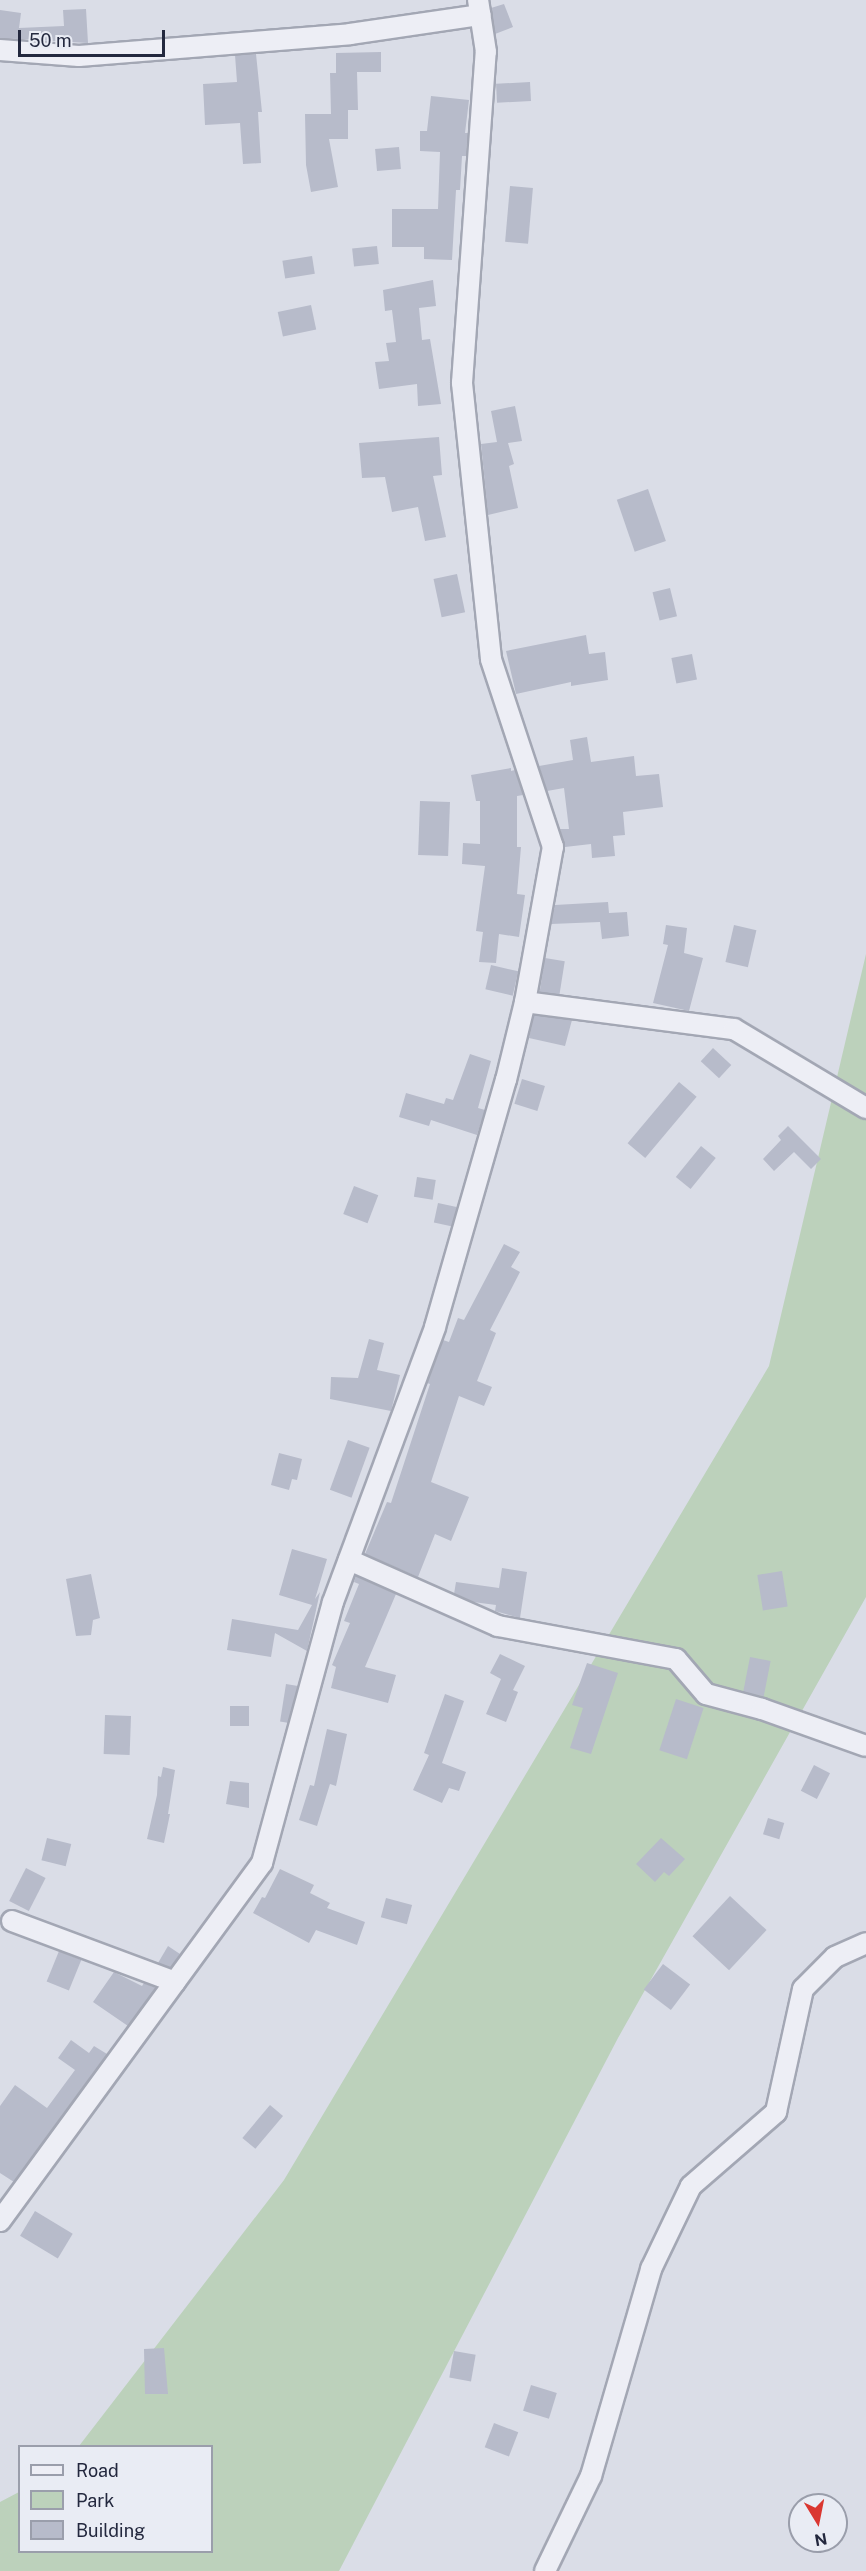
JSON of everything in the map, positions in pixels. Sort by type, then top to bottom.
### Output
[{"type":"street","points":[[0,50],[79,56],[350,34],[479,7],[486,52],[462,383],[491,659],[553,847],[525,1002],[506,1080],[435,1327],[333,1602],[262,1863],[0,2221]]},
{"type":"street","points":[[525,1002],[734,1029],[866,1108]]},
{"type":"street","points":[[349,1560],[498,1626],[676,1659],[706,1694],[762,1709],[866,1746]]},
{"type":"street","points":[[12,1921],[175,1982]]},
{"type":"street","points":[[545,2571],[591,2476],[651,2269],[691,2186],[776,2112],[803,1989],[834,1957],[866,1943]]},
{"type":"green space","points":[[866,954],[866,1597],[618,2038],[339,2571],[0,2571],[0,2502],[18,2493],[18,2553],[213,2553],[213,2445],[80,2445],[284,2180],[769,1366]]},
{"type":"building","points":[[504,4],[513,27],[495,34],[491,8]]},
{"type":"building","points":[[86,9],[88,43],[0,38],[0,10],[21,13],[19,28],[64,26],[63,10]]},
{"type":"building","points":[[381,52],[381,72],[357,72],[358,110],[348,110],[348,139],[329,139],[338,187],[311,192],[306,165],[305,114],[331,114],[330,73],[336,73],[336,53]]},
{"type":"building","points":[[256,54],[262,112],[258,112],[261,163],[243,164],[240,123],[205,125],[203,84],[237,82],[235,55]]},
{"type":"building","points":[[530,82],[531,101],[497,103],[496,84]]},
{"type":"building","points":[[431,96],[469,100],[465,133],[468,133],[466,156],[462,156],[460,190],[456,190],[452,260],[424,259],[424,247],[392,247],[392,209],[438,209],[440,152],[420,151],[420,131],[427,131]]},
{"type":"building","points":[[399,147],[401,169],[377,171],[375,149]]},
{"type":"building","points":[[510,186],[533,188],[528,244],[505,242]]},
{"type":"building","points":[[377,246],[379,264],[354,267],[352,249]]},
{"type":"building","points":[[312,256],[315,274],[285,278],[282,261]]},
{"type":"building","points":[[433,280],[436,306],[419,308],[422,340],[430,339],[441,404],[418,406],[417,384],[379,389],[375,362],[389,361],[386,343],[396,342],[392,310],[385,311],[383,290]]},
{"type":"building","points":[[311,305],[316,329],[283,337],[278,312]]},
{"type":"building","points":[[515,406],[522,441],[508,443],[514,464],[509,466],[518,508],[488,515],[481,444],[497,442],[491,411]]},
{"type":"building","points":[[439,437],[442,475],[433,476],[446,537],[425,541],[418,507],[392,512],[385,477],[362,478],[359,443]]},
{"type":"building","points":[[648,489],[666,541],[635,552],[617,500]]},
{"type":"building","points":[[457,574],[465,612],[442,617],[434,579]]},
{"type":"building","points":[[670,588],[677,616],[660,620],[653,592]]},
{"type":"building","points":[[586,635],[589,654],[605,652],[608,680],[571,686],[571,682],[516,694],[506,651]]},
{"type":"building","points":[[692,654],[697,680],[676,684],[671,658]]},
{"type":"building","points":[[587,737],[591,762],[634,756],[636,776],[659,774],[663,807],[623,812],[625,835],[613,836],[615,856],[592,858],[591,844],[565,847],[560,829],[569,829],[564,788],[547,791],[539,766],[573,760],[570,740]]},
{"type":"building","points":[[511,768],[511,771],[515,770],[523,795],[517,796],[517,847],[521,847],[517,894],[525,895],[519,937],[499,934],[496,963],[479,962],[483,932],[476,931],[485,866],[462,864],[463,843],[480,844],[480,801],[476,801],[471,775]]},
{"type":"building","points":[[420,801],[450,802],[448,856],[418,855]]},
{"type":"building","points":[[608,902],[609,913],[627,912],[629,936],[602,939],[600,922],[551,924],[555,905]]},
{"type":"building","points":[[666,925],[687,928],[684,953],[703,958],[689,1011],[653,1003],[668,945],[663,944]]},
{"type":"building","points":[[734,925],[756,930],[748,967],[725,962]]},
{"type":"building","points":[[545,958],[565,961],[559,996],[540,993]]},
{"type":"building","points":[[491,965],[518,971],[513,996],[485,989]]},
{"type":"building","points":[[534,1015],[572,1020],[565,1046],[529,1038]]},
{"type":"building","points":[[713,1048],[731,1065],[719,1078],[701,1061]]},
{"type":"building","points":[[470,1054],[491,1061],[478,1108],[485,1110],[477,1135],[431,1120],[429,1126],[399,1117],[406,1093],[444,1104],[446,1098],[453,1100]]},
{"type":"building","points":[[522,1079],[545,1086],[537,1111],[514,1104]]},
{"type":"building","points":[[679,1082],[697,1097],[645,1158],[628,1143]]},
{"type":"building","points":[[788,1126],[821,1159],[811,1169],[794,1152],[774,1171],[763,1159],[781,1140],[778,1136]]},
{"type":"building","points":[[701,1146],[716,1158],[691,1189],[676,1177]]},
{"type":"building","points":[[417,1177],[436,1180],[433,1200],[414,1197]]},
{"type":"building","points":[[354,1186],[378,1195],[368,1223],[343,1214]]},
{"type":"building","points":[[438,1203],[457,1207],[452,1227],[434,1223]]},
{"type":"building","points":[[504,1244],[520,1252],[511,1267],[520,1272],[490,1330],[496,1333],[477,1381],[492,1387],[484,1406],[459,1396],[431,1482],[469,1497],[451,1541],[435,1534],[418,1577],[365,1554],[387,1502],[391,1503],[430,1384],[427,1383],[443,1340],[449,1342],[458,1318],[464,1320]]},
{"type":"building","points":[[369,1339],[384,1343],[377,1370],[400,1375],[391,1411],[330,1399],[331,1377],[358,1378]]},
{"type":"building","points":[[348,1440],[370,1448],[351,1498],[330,1490]]},
{"type":"building","points":[[279,1453],[302,1459],[297,1480],[292,1479],[289,1490],[271,1485]]},
{"type":"building","points":[[292,1549],[327,1559],[315,1599],[320,1592],[307,1651],[275,1633],[271,1657],[227,1650],[232,1619],[298,1630],[312,1605],[279,1595]]},
{"type":"building","points":[[502,1568],[527,1572],[520,1618],[495,1611],[496,1605],[473,1602],[454,1594],[456,1582],[499,1588]]},
{"type":"building","points":[[782,1571],[788,1607],[763,1610],[757,1575]]},
{"type":"building","points":[[91,1574],[100,1618],[93,1620],[91,1635],[76,1636],[66,1579]]},
{"type":"building","points":[[356,1576],[396,1594],[365,1667],[396,1675],[388,1703],[331,1688],[336,1667],[332,1665],[350,1623],[344,1621],[359,1584],[354,1582]]},
{"type":"building","points":[[500,1654],[525,1666],[513,1690],[518,1692],[506,1722],[486,1714],[501,1679],[490,1673]]},
{"type":"building","points":[[750,1657],[771,1661],[764,1696],[743,1692]]},
{"type":"building","points":[[587,1663],[618,1673],[591,1754],[570,1748],[583,1708],[572,1705]]},
{"type":"building","points":[[286,1684],[298,1686],[292,1723],[280,1722]]},
{"type":"building","points":[[445,1694],[464,1701],[442,1763],[466,1772],[459,1791],[449,1788],[442,1803],[413,1790],[429,1755],[424,1753]]},
{"type":"building","points":[[676,1699],[704,1708],[687,1759],[659,1750]]},
{"type":"building","points":[[230,1706],[249,1706],[249,1726],[230,1726]]},
{"type":"building","points":[[105,1715],[131,1716],[130,1755],[104,1754]]},
{"type":"building","points":[[327,1729],[347,1734],[336,1786],[330,1784],[317,1826],[299,1820],[310,1785],[314,1786]]},
{"type":"building","points":[[814,1765],[830,1773],[817,1799],[801,1791]]},
{"type":"building","points":[[163,1767],[175,1770],[164,1843],[147,1839],[157,1795],[158,1776],[161,1777]]},
{"type":"building","points":[[230,1781],[249,1783],[249,1808],[226,1804]]},
{"type":"building","points":[[768,1818],[784,1823],[779,1839],[763,1834]]},
{"type":"building","points":[[47,1838],[71,1844],[66,1866],[41,1860]]},
{"type":"building","points":[[661,1838],[685,1859],[669,1876],[664,1872],[655,1882],[636,1864]]},
{"type":"building","points":[[26,1868],[46,1878],[29,1911],[9,1901]]},
{"type":"building","points":[[280,1869],[314,1885],[310,1893],[330,1903],[327,1908],[365,1922],[357,1945],[316,1930],[309,1943],[253,1913],[262,1897],[265,1898]]},
{"type":"building","points":[[730,1896],[767,1930],[729,1970],[692,1936]]},
{"type":"building","points":[[386,1898],[412,1905],[407,1924],[381,1917]]},
{"type":"building","points":[[168,1946],[180,1954],[171,1968],[158,1963]]},
{"type":"building","points":[[59,1951],[81,1960],[69,1991],[47,1982]]},
{"type":"building","points":[[663,1964],[690,1984],[671,2010],[644,1990]]},
{"type":"building","points":[[114,1972],[142,1986],[144,1983],[156,1988],[128,2026],[93,2002]]},
{"type":"building","points":[[71,2040],[89,2053],[94,2046],[107,2054],[14,2182],[0,2173],[0,2106],[15,2085],[47,2108],[75,2070],[58,2058]]},
{"type":"building","points":[[270,2105],[283,2116],[255,2149],[242,2138]]},
{"type":"building","points":[[35,2211],[73,2234],[58,2259],[20,2236]]},
{"type":"building","points":[[164,2348],[168,2394],[145,2394],[144,2349]]},
{"type":"building","points":[[454,2351],[476,2355],[471,2381],[449,2378]]},
{"type":"building","points":[[531,2385],[557,2393],[549,2419],[523,2411]]},
{"type":"building","points":[[494,2423],[518,2432],[509,2457],[485,2447]]}]
